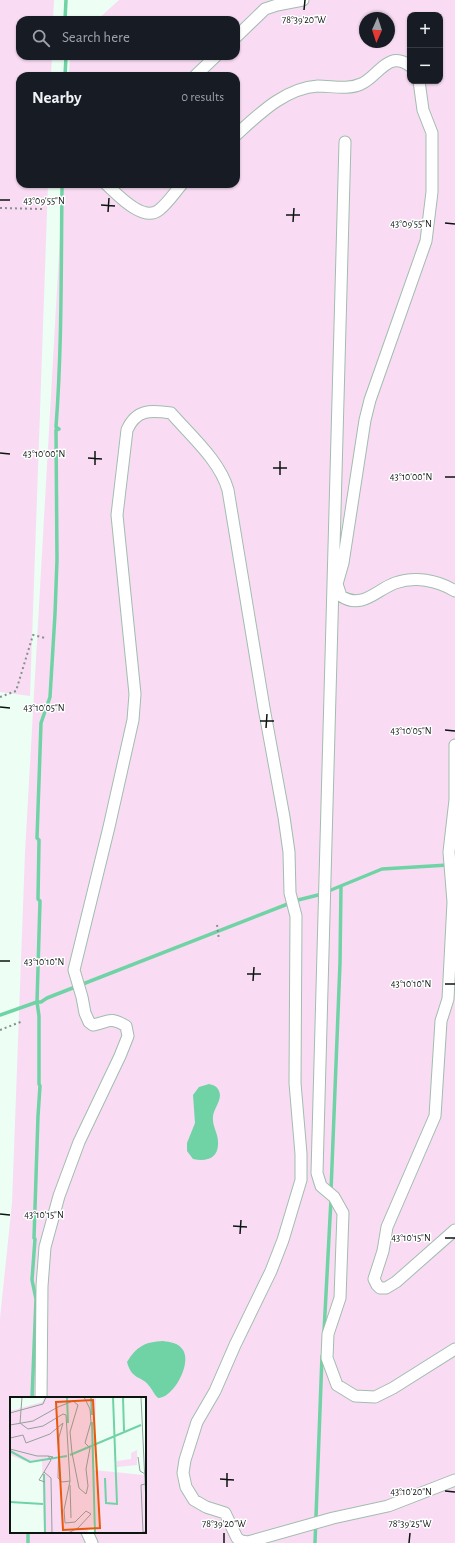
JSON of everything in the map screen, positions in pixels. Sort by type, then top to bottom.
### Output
[{"type":"lane","points":[[240,33],[265,9],[303,0]]},
{"type":"lane","points":[[199,72],[212,60]]},
{"type":"lane","points":[[240,131],[264,109],[297,89],[318,86],[346,87],[361,84],[387,63],[398,60],[407,64]]},
{"type":"lane","points":[[420,84],[424,110],[432,133],[432,192],[426,241],[370,400],[365,420],[343,563],[337,584],[341,596],[348,600],[366,600],[394,584],[411,580],[429,580],[447,586],[455,591]]},
{"type":"lane","points":[[345,142],[316,1173],[321,1186],[334,1197],[342,1213],[340,1298],[328,1334],[327,1358],[337,1385],[355,1396],[375,1397],[393,1388],[455,1349]]},
{"type":"lane","points":[[111,188],[134,208],[142,212],[152,213],[158,211],[178,188]]},
{"type":"lane","points":[[41,1397],[42,1286],[45,1247],[59,1196],[79,1142],[128,1036],[126,1026],[116,1020],[105,1021],[93,1025],[89,1022],[85,1013],[74,970],[109,827],[133,720],[135,694],[134,668],[117,515],[127,430],[132,420],[138,415],[148,412],[171,412],[217,466],[224,477],[228,490],[289,852],[291,895],[296,916],[295,1083],[301,1154],[301,1180],[283,1240],[272,1271],[235,1345],[215,1391],[197,1422],[185,1460],[183,1473],[186,1487],[194,1500],[206,1507],[225,1513],[237,1538],[241,1541],[248,1542],[333,1518],[388,1506],[455,1480]]},
{"type":"lane","points":[[455,745],[455,800],[449,854],[453,902],[448,999],[441,1021],[435,1116],[387,1227],[383,1250],[374,1278],[377,1285],[380,1288],[386,1288],[396,1282],[455,1230]]},
{"type":"lane","points":[[87,1533],[92,1543]]},
{"type":"path","points":[[0,208],[42,209]]},
{"type":"path","points":[[0,697],[16,691],[33,635],[45,638]]},
{"type":"path","points":[[217,925],[219,940]]},
{"type":"path","points":[[0,1030],[23,1021]]},
{"type":"shaded area","points":[[0,0],[54,0],[53,16],[16,16],[16,60],[52,60],[51,72],[16,72],[16,188],[48,188],[30,696],[0,692]]},
{"type":"shaded area","points":[[119,0],[455,0],[455,1543],[0,1543],[0,1318],[12,1203],[25,852],[63,188],[240,188],[240,72],[69,72],[70,60],[240,60],[240,16],[101,16]]},
{"type":"shaded area","points":[[209,1084],[217,1088],[220,1094],[219,1101],[213,1114],[213,1123],[218,1139],[218,1148],[214,1156],[211,1158],[198,1160],[193,1159],[187,1151],[187,1143],[195,1123],[193,1095],[199,1087]]},
{"type":"shaded area","points":[[163,1341],[174,1343],[183,1350],[185,1363],[180,1379],[175,1387],[164,1397],[158,1398],[147,1383],[134,1375],[127,1362],[134,1352],[142,1346],[151,1342]]},
{"type":"waterway","points":[[65,16],[66,0]]},
{"type":"waterway","points":[[65,72],[66,60]]},
{"type":"waterway","points":[[32,1397],[36,1299],[32,1280],[35,1239],[40,1086],[39,1016],[37,1002],[40,901],[38,899],[39,840],[37,838],[41,723],[50,697],[55,614],[57,560],[56,430],[59,429],[56,427],[61,308],[62,188]]},
{"type":"waterway","points":[[331,890],[382,869],[448,865]]},
{"type":"waterway","points":[[331,1191],[340,963],[341,886]]},
{"type":"waterway","points":[[0,1015],[37,1002],[41,1002],[47,998],[298,900],[318,895]]},
{"type":"waterway","points":[[324,1332],[331,1199]]},
{"type":"waterway","points":[[315,1543],[322,1356]]},
{"type":"waterway","points":[[28,1533],[28,1543]]}]
